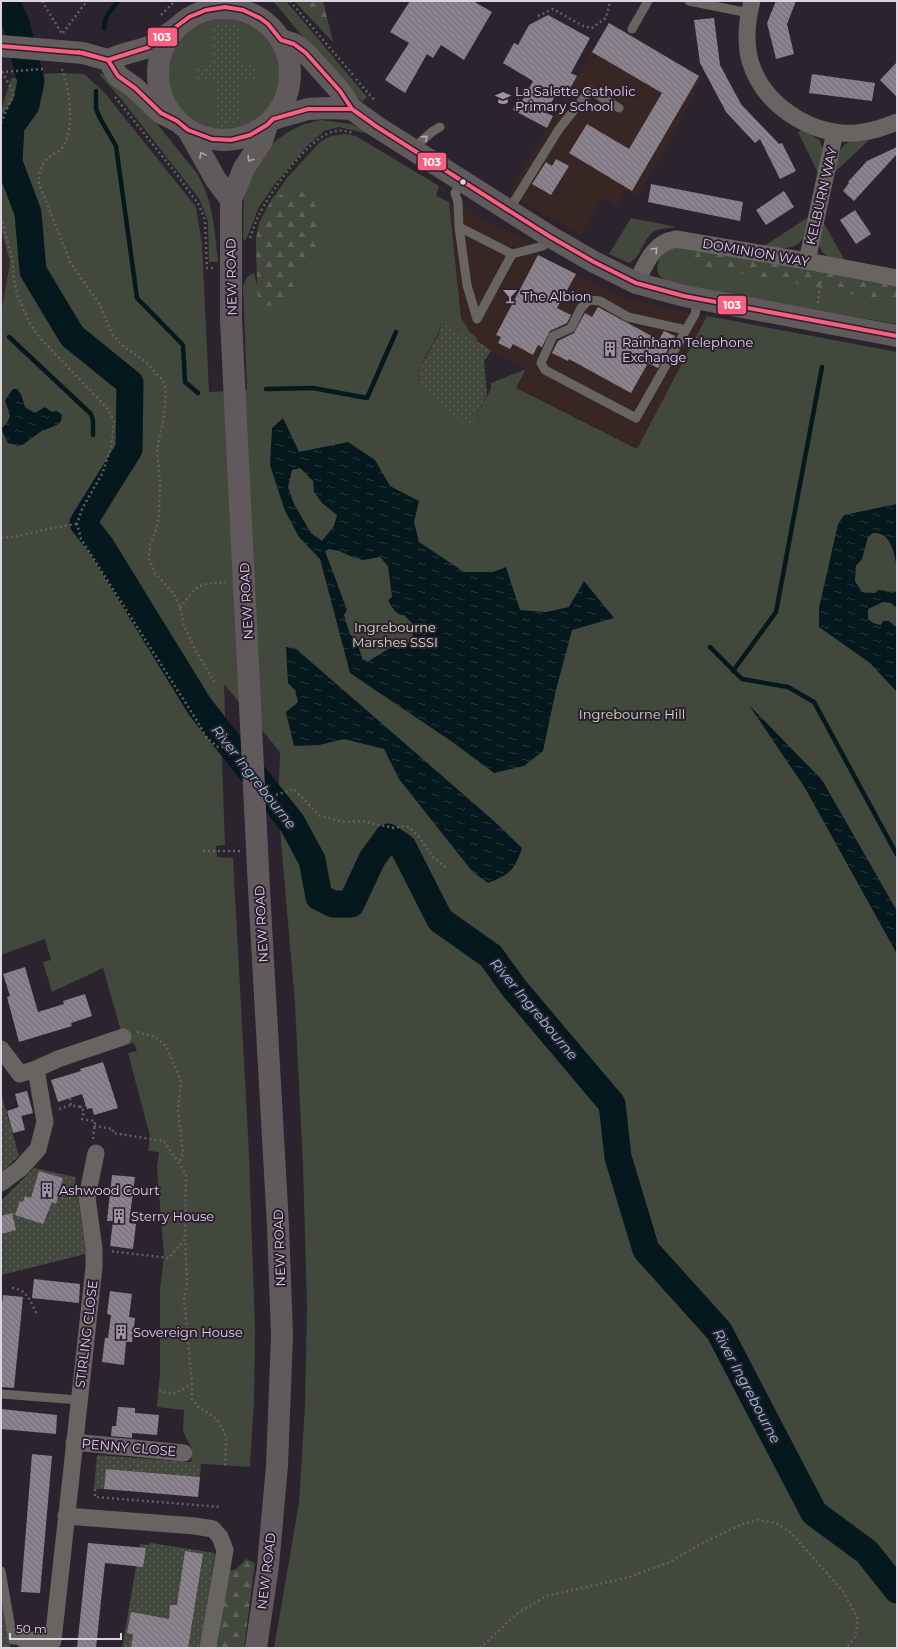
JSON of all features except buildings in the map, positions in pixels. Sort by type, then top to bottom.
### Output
[{"type":"main road","points":[[4,50],[47,59],[83,53],[108,60],[121,54],[149,47],[186,16],[206,10],[225,7],[243,10],[256,10],[281,40],[289,60],[290,81],[284,101],[270,122]]},
{"type":"main road","points":[[186,16],[164,46],[158,66],[159,86],[165,104],[182,125],[216,180],[231,200]]},
{"type":"main road","points":[[281,40],[294,44],[306,52],[340,91],[352,109],[549,236],[636,284],[659,291],[698,299],[897,336]]},
{"type":"main road","points":[[108,60],[118,76],[135,88],[161,113],[212,139],[232,140],[250,135],[270,122],[308,109],[352,109]]},
{"type":"main road","name":"NEW ROAD","points":[[256,1648],[268,1566],[276,1474],[282,1335],[278,1226],[257,847],[232,320],[231,200],[244,168],[262,141],[270,122]]},
{"type":"street","points":[[750,7],[747,38],[750,61],[766,92],[782,108],[796,118],[810,125],[835,132],[856,133],[876,130],[897,122]]},
{"type":"street","name":"KELBURN WAY","points":[[815,262],[835,132]]},
{"type":"street","name":"DOMINION WAY","points":[[636,284],[652,252],[664,242],[676,239],[815,262],[897,278]]},
{"type":"street","points":[[1,1049],[20,1074],[37,1075],[58,1059],[123,1037]]},
{"type":"street","points":[[1,1183],[21,1168],[38,1149],[45,1122],[43,1103],[37,1075]]},
{"type":"street","name":"STIRLING CLOSE","points":[[17,1643],[53,1641],[78,1400],[94,1267],[94,1250],[87,1197],[98,1147]]},
{"type":"street","name":"PENNY CLOSE","points":[[74,1442],[184,1452]]},
{"type":"street","points":[[66,1516],[195,1526],[214,1529],[220,1537],[225,1550],[208,1648]]},
{"type":"lane","points":[[632,29],[648,1]]},
{"type":"lane","points":[[689,1],[750,7]]},
{"type":"lane","points":[[509,210],[559,128],[590,90],[619,108]]},
{"type":"lane","points":[[412,149],[440,127]]},
{"type":"lane","points":[[463,181],[455,193],[458,202],[459,227],[466,285],[477,319],[512,254]]},
{"type":"lane","points":[[459,227],[512,254],[543,246],[549,236]]},
{"type":"lane","points":[[686,330],[628,317],[600,301],[589,300],[582,308],[571,328],[553,336],[541,363],[545,370],[636,418],[686,330],[695,314],[698,299]]},
{"type":"lane","points":[[1,1394],[78,1400]]},
{"type":"lane","points":[[1,1571],[17,1643]]},
{"type":"path","points":[[42,1],[62,34],[87,1]]},
{"type":"path","points":[[290,1],[378,105]]},
{"type":"path","points":[[538,16],[553,10],[583,26],[592,28],[606,18],[610,1]]},
{"type":"path","points":[[1,123],[14,93],[1,72],[47,59]]},
{"type":"path","points":[[62,68],[67,82],[70,130],[62,148],[45,160],[39,171],[39,184],[71,264],[99,303],[112,334],[124,346],[145,361],[163,381],[166,390],[164,417],[157,450],[160,482],[159,515],[156,530],[150,544],[149,560],[155,573],[174,594],[180,608],[184,626],[196,651],[215,683]]},
{"type":"path","points":[[113,95],[199,204],[205,220],[207,268]]},
{"type":"path","points":[[250,239],[258,216],[269,196],[306,150],[322,136],[332,132],[342,130],[357,134]]},
{"type":"path","points":[[1,217],[12,258],[14,279],[29,322],[40,338],[107,408],[114,421],[111,447],[103,472],[82,509],[77,524],[82,539],[207,738],[218,747],[230,747]]},
{"type":"path","points":[[815,262],[817,310]]},
{"type":"path","points":[[1,538],[30,534],[77,524]]},
{"type":"path","points":[[180,608],[194,589],[203,585],[214,583]]},
{"type":"path","points":[[276,795],[294,789],[317,814],[346,822],[362,821],[394,828],[405,826],[409,827],[419,837],[433,857],[447,868]]},
{"type":"path","points":[[203,851],[257,847]]},
{"type":"path","points":[[123,1037],[126,1032],[137,1032],[155,1037],[166,1046],[180,1078],[181,1084],[178,1111],[183,1153],[179,1163]]},
{"type":"path","points":[[70,1098],[71,1105]]},
{"type":"path","points":[[43,1103],[52,1101],[54,1111],[71,1105],[86,1105]]},
{"type":"path","points":[[80,1106],[84,1111],[82,1120],[95,1122],[92,1141],[98,1147]]},
{"type":"path","points":[[94,1126],[113,1129],[113,1133],[164,1141],[186,1174],[185,1239],[187,1284],[184,1299],[192,1383],[192,1399],[197,1406],[217,1419],[224,1432],[226,1438],[225,1468]]},
{"type":"path","points":[[94,1250],[169,1258],[185,1239]]},
{"type":"path","points":[[12,1288],[19,1288],[28,1295],[38,1315]]},
{"type":"path","points":[[159,1390],[168,1394],[174,1394],[180,1392],[192,1383]]},
{"type":"path","points":[[95,1489],[95,1497],[221,1507]]},
{"type":"path","points":[[480,1648],[518,1613],[546,1596],[626,1578],[668,1563],[699,1545],[742,1524],[758,1520],[776,1523],[790,1532],[843,1591],[858,1619],[855,1637],[846,1648]]},
{"type":"shaded area","points":[[609,22],[702,77],[668,145],[637,197],[626,190],[616,207],[602,197],[581,235],[509,194]]},
{"type":"shaded area","points":[[449,202],[461,202],[479,218],[530,240],[537,248],[539,255],[630,300],[707,316],[637,449],[516,388],[526,369],[491,351],[484,361],[487,395],[420,367],[478,339],[470,333],[461,318]]},
{"type":"shaded area","points":[[1,230],[10,262],[1,314]]},
{"type":"green space","points":[[273,1],[286,1],[367,97],[362,102],[303,37]]},
{"type":"green space","points":[[294,1],[323,1],[333,42],[297,4]]},
{"type":"green space","points":[[224,19],[245,23],[264,35],[276,54],[280,75],[276,96],[264,115],[245,127],[224,131],[203,127],[184,115],[172,96],[168,75],[172,54],[184,35],[203,23]]},
{"type":"green space","points":[[240,24],[240,66],[257,66],[257,79],[242,79],[242,125],[216,126],[215,80],[197,80],[197,67],[212,66],[212,25]]},
{"type":"green space","points":[[101,73],[118,82],[135,97],[196,172],[202,182],[210,204],[218,262],[209,262],[208,222],[200,200],[122,100],[100,75]]},
{"type":"green space","points":[[44,74],[84,74],[104,92],[196,207],[202,244],[209,392],[247,390],[243,286],[247,277],[254,273],[257,285],[256,240],[259,223],[272,199],[287,178],[321,141],[331,136],[345,134],[356,136],[439,186],[436,196],[449,202],[461,318],[470,332],[478,339],[476,341],[441,322],[436,337],[421,366],[419,381],[476,416],[491,389],[491,383],[526,369],[516,388],[637,449],[707,316],[897,352],[897,1648],[274,1648],[299,1503],[305,1405],[307,1307],[303,1166],[295,1004],[278,805],[280,752],[224,684],[225,716],[222,759],[225,845],[216,846],[217,857],[233,858],[249,1154],[255,1329],[254,1399],[250,1467],[191,1463],[192,1449],[183,1431],[184,1410],[157,1407],[160,1373],[160,1290],[164,1257],[157,1167],[159,1152],[148,1151],[150,1136],[128,1053],[137,1051],[134,1043],[125,1045],[103,968],[52,992],[43,962],[51,960],[45,939],[1,955],[1,314],[10,262],[1,229],[1,111],[11,78],[39,79]]},
{"type":"green space","points":[[321,120],[351,124],[367,131],[366,133],[339,127],[324,131],[308,145],[274,185],[258,209],[246,240],[243,239],[245,193],[254,168],[266,150],[282,136],[305,124]]},
{"type":"green space","points":[[804,129],[820,141],[823,149],[819,175],[798,132]]},
{"type":"green space","points":[[855,139],[865,139],[868,141],[833,174],[837,157],[841,149]]},
{"type":"green space","points":[[307,180],[314,200],[317,218],[316,258],[299,274],[284,307],[258,305],[256,240],[259,223],[272,199]]},
{"type":"green space","points":[[631,218],[677,227],[660,229],[651,234],[634,260],[629,263],[609,254]]},
{"type":"green space","points":[[807,218],[803,238],[800,242],[791,247],[785,248],[764,246]]},
{"type":"green space","points":[[822,220],[847,264],[830,258],[821,250],[819,238]]},
{"type":"green space","points":[[683,245],[897,284],[897,324],[676,285],[661,277],[657,267],[659,259],[664,252],[670,248]]},
{"type":"green space","points":[[683,245],[897,284],[897,303],[689,263],[683,255]]},
{"type":"green space","points":[[441,322],[482,344],[491,351],[484,361],[487,395],[476,416],[468,425],[434,401],[426,394],[421,385],[419,376],[420,367],[439,334]]},
{"type":"green space","points":[[1,1093],[19,1156],[1,1172]]},
{"type":"green space","points":[[34,1168],[75,1177],[86,1254],[1,1275],[1,1201]]},
{"type":"green space","points":[[97,1455],[201,1463],[200,1477],[106,1469],[104,1489],[94,1489]]},
{"type":"green space","points":[[151,1543],[215,1553],[200,1648],[122,1648],[140,1544],[148,1545]]},
{"type":"green space","points":[[246,1559],[255,1563],[244,1648],[217,1648],[229,1571],[236,1569]]},
{"type":"green space","points":[[1,1589],[11,1648],[1,1648]]},
{"type":"water","points":[[13,389],[17,389],[21,394],[25,407],[35,413],[45,407],[52,412],[57,411],[62,415],[61,421],[57,425],[40,432],[24,444],[19,446],[8,443],[2,428],[7,423],[10,416],[5,400]]},
{"type":"water","points":[[283,418],[299,452],[348,442],[375,460],[390,486],[419,501],[414,522],[419,542],[464,572],[493,572],[506,567],[520,610],[546,612],[569,607],[584,581],[614,618],[572,630],[556,690],[543,751],[524,766],[494,773],[451,741],[350,673],[320,559],[299,537],[285,511],[270,465],[272,428]],"holes":[[[300,468],[313,481],[314,492],[322,503],[337,515],[334,526],[322,541],[311,533],[294,504],[288,487],[292,470]],[[329,549],[363,560],[380,557],[388,566],[392,597],[388,600],[392,608],[398,614],[404,615],[415,626],[411,642],[388,649],[369,661],[363,660],[355,637],[350,635],[344,615],[347,610],[325,551]]]},
{"type":"water","points":[[897,504],[897,568],[895,556],[888,539],[879,534],[873,533],[868,537],[862,559],[856,566],[855,581],[862,592],[875,593],[878,590],[895,592],[897,590],[897,608],[891,603],[883,602],[868,609],[868,619],[873,623],[881,625],[883,621],[889,621],[897,628],[897,692],[870,663],[819,627],[819,608],[838,524],[844,515]]},
{"type":"water","points":[[286,647],[295,648],[494,821],[522,848],[514,867],[506,874],[488,883],[472,871],[399,779],[384,749],[344,739],[319,745],[294,746],[286,712],[298,702],[295,690],[288,683]]},
{"type":"water","points":[[749,705],[822,780],[897,911],[897,954],[805,788]]},
{"type":"waterway","name":"River Ingrebourne","points":[[5,1],[16,23],[31,81],[26,105],[11,126],[9,162],[28,213],[33,271],[72,336],[130,383],[129,449],[83,523],[101,546],[200,707],[292,823],[312,860],[319,897],[333,904],[351,904],[372,859],[388,837],[403,847],[440,920],[491,956],[514,988],[612,1104],[618,1157],[646,1250],[719,1331],[814,1513],[867,1552],[897,1590]]},
{"type":"waterway","points":[[104,28],[106,17],[118,1]]},
{"type":"waterway","points":[[96,91],[96,109],[116,146],[137,298],[183,345],[185,382],[198,393]]},
{"type":"waterway","points":[[266,389],[313,388],[367,398],[396,332]]},
{"type":"waterway","points":[[9,337],[91,414],[93,421],[93,435]]},
{"type":"waterway","points":[[733,671],[776,612],[822,367]]},
{"type":"waterway","points":[[710,647],[742,679],[788,687],[814,702],[897,855]]},
{"type":"transit line","name":"103","points":[[1,46],[83,53],[108,60],[149,47],[189,17],[206,10],[225,7],[243,10],[260,18],[268,24],[281,40],[294,44],[306,53],[340,91],[352,109],[374,125],[549,236],[594,262],[636,283],[684,296],[897,336]]},
{"type":"transit line","name":"103","points":[[78,52],[108,60],[118,76],[135,88],[161,113],[177,121],[188,130],[212,139],[231,140],[250,135],[267,125],[273,119],[308,109],[352,109],[373,124]]},
{"type":"place","name":"La Salette Catholic Primary School","points":[[503,98]]},
{"type":"place","name":"The Albion","points":[[510,296]]},
{"type":"place","name":"Rainham Telephone Exchange","points":[[610,349]]},
{"type":"place","name":"Ashwood Court","points":[[47,1190]]},
{"type":"place","name":"Sterry House","points":[[119,1216]]},
{"type":"place","name":"Sovereign House","points":[[121,1332]]},
{"type":"park label","name":"Ingrebourne Marshes SSSI","points":[[395,634]]},
{"type":"park label","name":"Ingrebourne Hill","points":[[632,714]]}]
